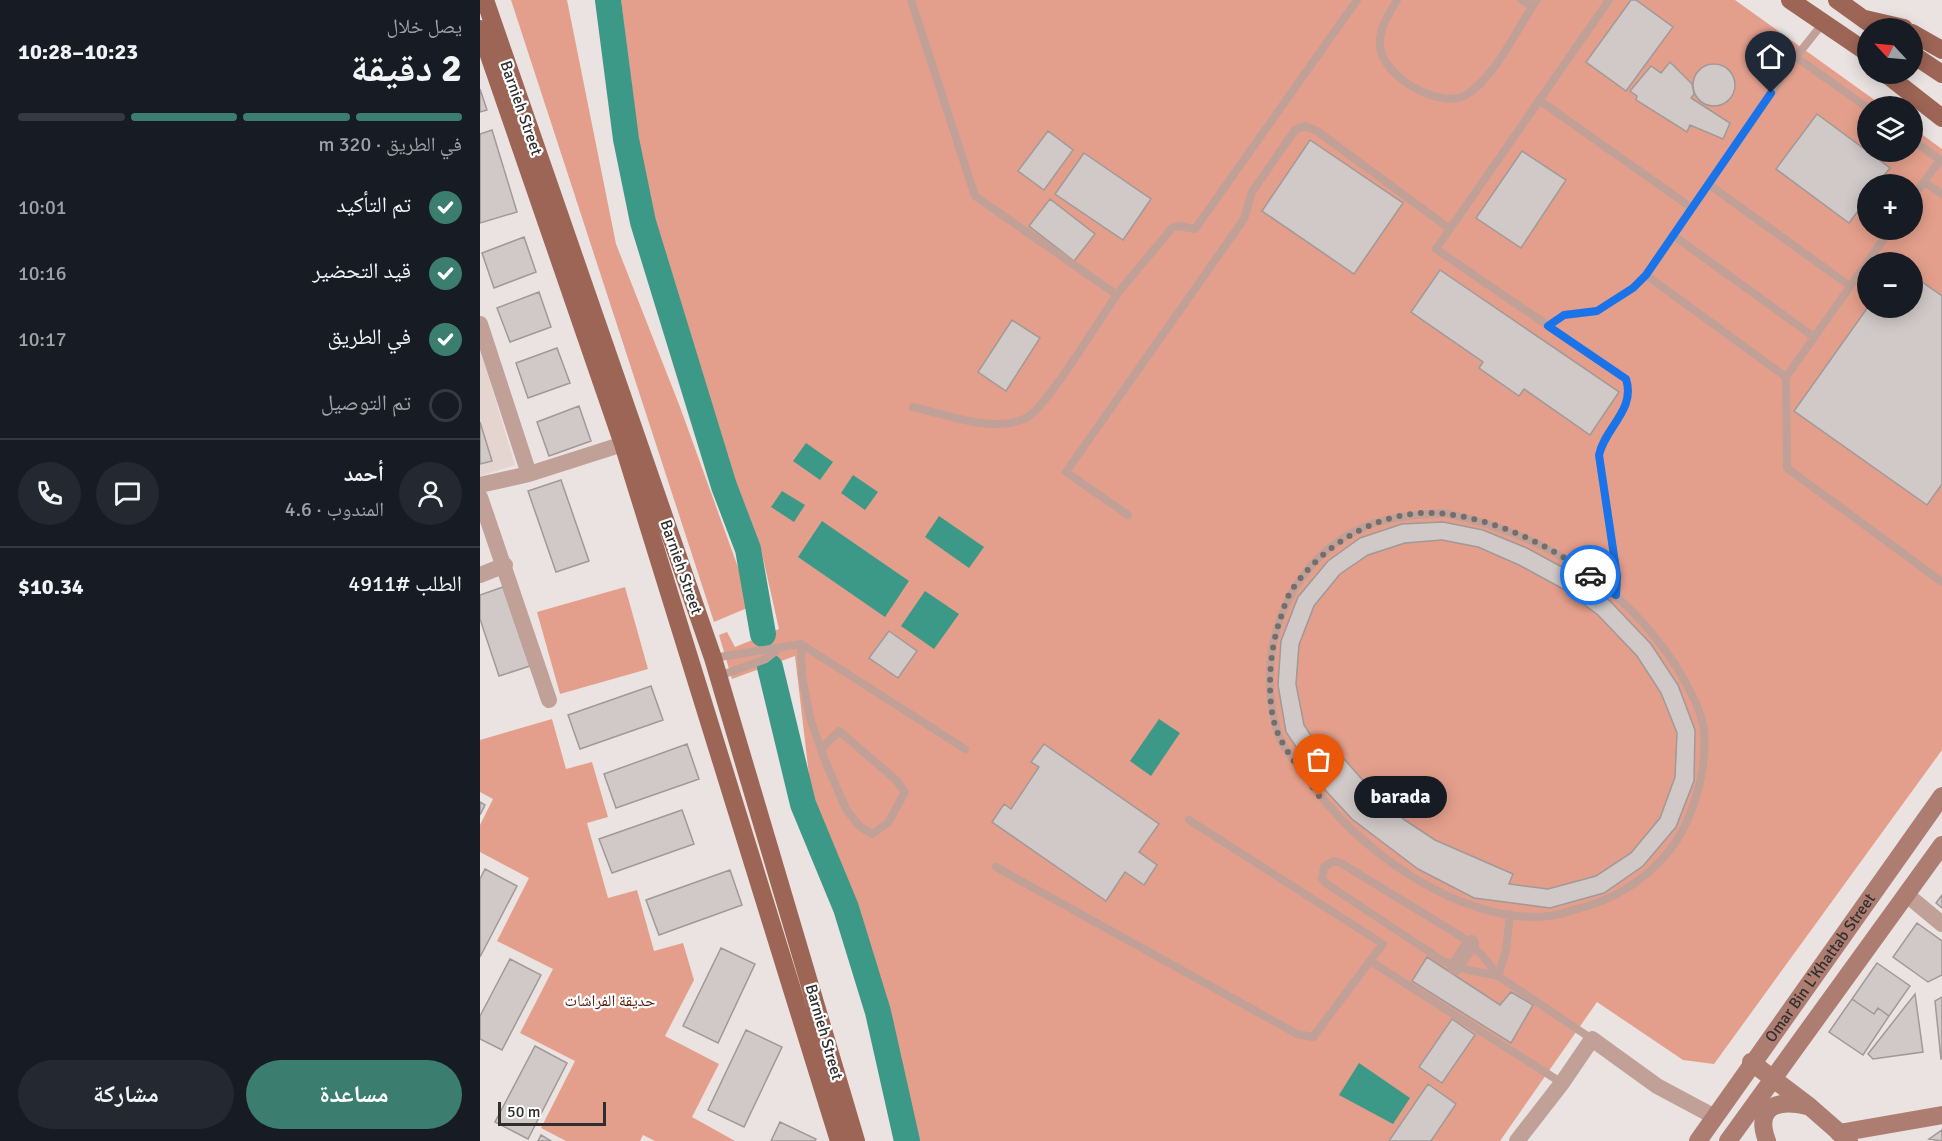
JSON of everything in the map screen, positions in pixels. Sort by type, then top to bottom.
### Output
[{"type":"main road","name":"Barnieh Street","points":[[485,0],[719,676],[856,1141]]},
{"type":"main road","points":[[1790,0],[1857,46]]},
{"type":"main road","points":[[1837,0],[1861,18]]},
{"type":"main road","points":[[1830,28],[1857,49]]},
{"type":"main road","name":"Barnieh Street","points":[[481,34],[623,444],[834,1136]]},
{"type":"main road","points":[[1923,39],[1941,48]]},
{"type":"main road","points":[[1923,61],[1942,74]]},
{"type":"main road","points":[[1899,84],[1942,118]]},
{"type":"main road","points":[[1913,84],[1942,104]]},
{"type":"main road","name":"Omar Bin L'Khattab Street","points":[[1698,1141],[1751,1062],[1942,796]]},
{"type":"main road","name":"Omar Bin L'Khattab Street","points":[[1732,1135],[1942,845]]},
{"type":"main road","points":[[1751,1062],[1809,1106],[1844,1137],[1942,1115]]},
{"type":"main road","points":[[1715,1117],[1732,1135],[1765,1141],[1762,1128],[1766,1114],[1774,1105],[1788,1102],[1809,1106]]},
{"type":"street","points":[[480,324],[529,474]]},
{"type":"street","points":[[480,485],[529,474],[623,444]]},
{"type":"street","points":[[480,497],[549,700]]},
{"type":"street","points":[[480,575],[505,565]]},
{"type":"street","points":[[1907,895],[1942,924]]},
{"type":"street","points":[[1455,967],[1471,943]]},
{"type":"street","points":[[1517,1141],[1562,1083],[1592,1039],[1656,1086],[1715,1117]]},
{"type":"lane","points":[[911,0],[975,196],[1118,295]]},
{"type":"lane","points":[[913,406],[979,422],[1007,423],[1027,417],[1044,401],[1118,295],[1172,228],[1179,226],[1195,229],[1357,0]]},
{"type":"lane","points":[[1397,0],[1380,33],[1380,48],[1384,60],[1412,86],[1448,100],[1466,95],[1496,63],[1535,4],[1522,0]]},
{"type":"lane","points":[[1609,0],[1436,249],[1626,379],[1629,398],[1624,410],[1601,444],[1599,455],[1617,576],[1616,595]]},
{"type":"lane","points":[[1548,326],[1564,315],[1597,311],[1633,288],[1646,275],[1796,57],[1830,28]]},
{"type":"lane","points":[[1796,57],[1857,100]]},
{"type":"lane","points":[[1539,100],[1692,208]]},
{"type":"lane","points":[[1128,515],[1066,472],[1244,219],[1252,192],[1295,130],[1305,126],[1317,131],[1450,229]]},
{"type":"lane","points":[[1923,148],[1941,160],[1924,182],[1942,194]]},
{"type":"lane","points":[[1708,184],[1850,286]]},
{"type":"lane","points":[[1673,235],[1814,337]]},
{"type":"lane","points":[[1883,240],[1786,377],[1787,468],[1942,582]]},
{"type":"lane","points":[[1646,275],[1786,377]]},
{"type":"lane","points":[[1444,513],[1486,521],[1531,540],[1577,566],[1616,595],[1658,639],[1685,681],[1704,729],[1702,783],[1683,832],[1649,873],[1607,901],[1550,916],[1510,914],[1472,906],[1413,877],[1346,825],[1319,796],[1278,735],[1269,686],[1273,639],[1290,592],[1322,554],[1356,530],[1400,516],[1444,513]]},
{"type":"lane","points":[[713,658],[801,644],[965,749]]},
{"type":"lane","points":[[801,644],[800,657],[807,707],[822,748],[846,809],[859,826],[872,834],[888,823],[905,792],[895,779],[839,731],[822,748]]},
{"type":"lane","points":[[719,676],[766,658],[781,646]]},
{"type":"lane","points":[[996,867],[1297,1034],[1313,1037],[1383,944],[1189,820]]},
{"type":"lane","points":[[1498,976],[1455,967],[1327,884],[1322,879],[1324,867],[1334,861],[1341,863],[1471,943],[1498,976],[1592,1039]]},
{"type":"lane","points":[[1498,976],[1506,951],[1510,914]]},
{"type":"lane","points":[[1370,961],[1562,1083]]},
{"type":"shaded area","points":[[480,348],[515,465],[480,476]]},
{"type":"shaded area","points":[[806,443],[833,462],[820,480],[793,461]]},
{"type":"shaded area","points":[[853,475],[878,492],[865,510],[841,493]]},
{"type":"shaded area","points":[[782,491],[805,505],[794,522],[771,507]]},
{"type":"shaded area","points":[[939,516],[984,547],[969,568],[925,537]]},
{"type":"shaded area","points":[[822,521],[909,581],[885,617],[798,557]]},
{"type":"shaded area","points":[[925,591],[959,614],[934,649],[901,626]]},
{"type":"shaded area","points":[[1159,719],[1180,733],[1151,776],[1130,761]]},
{"type":"shaded area","points":[[1359,1063],[1410,1098],[1393,1124],[1339,1095]]},
{"type":"green space","points":[[511,0],[567,0],[616,244],[680,407],[752,606],[714,622]]},
{"type":"green space","points":[[621,0],[1735,0],[1869,96],[1857,96],[1857,162],[1923,162],[1923,135],[1942,149],[1942,750],[1714,1064],[1683,1060],[1597,1002],[1500,1141],[917,1141],[888,1009],[855,905],[812,801],[795,656],[732,679],[719,635],[727,632],[735,647],[779,629],[760,545],[736,482],[655,219],[638,136]]},
{"type":"green space","points":[[625,587],[648,669],[560,694],[537,612]]},
{"type":"green space","name":"حديقة الفراشات","points":[[552,719],[566,769],[592,762],[608,817],[587,823],[608,898],[637,890],[654,951],[683,943],[694,980],[665,1036],[719,1064],[692,1117],[735,1141],[655,1141],[643,1135],[640,1141],[566,1141],[541,1128],[575,1061],[520,1033],[553,969],[497,941],[529,878],[480,852],[480,825],[493,799],[480,792],[480,740]]},
{"type":"building","points":[[1631,0],[1636,0],[1673,27],[1626,91],[1586,62]]},
{"type":"building","points":[[1670,62],[1692,84],[1694,94],[1691,98],[1730,123],[1723,139],[1690,125],[1687,132],[1636,100],[1637,96],[1630,91],[1651,66],[1661,73]]},
{"type":"building","points":[[1714,64],[1729,70],[1735,85],[1729,100],[1714,106],[1699,100],[1693,85],[1699,70]]},
{"type":"building","points":[[480,89],[487,110],[480,112]]},
{"type":"building","points":[[1817,114],[1857,144],[1857,162],[1882,162],[1890,168],[1885,174],[1857,174],[1857,212],[1849,223],[1776,169]]},
{"type":"building","points":[[492,130],[517,212],[480,223],[480,134]]},
{"type":"building","points":[[1048,131],[1073,150],[1044,190],[1018,171]]},
{"type":"building","points":[[1310,140],[1403,203],[1354,274],[1262,211]]},
{"type":"building","points":[[1522,151],[1566,180],[1521,248],[1476,218]]},
{"type":"building","points":[[1084,153],[1151,199],[1123,240],[1055,194]]},
{"type":"building","points":[[1050,199],[1095,234],[1074,261],[1029,226]]},
{"type":"building","points":[[524,237],[536,272],[494,288],[482,253]]},
{"type":"building","points":[[1440,270],[1619,392],[1590,435],[1524,389],[1519,396],[1479,368],[1483,362],[1411,312]]},
{"type":"building","points":[[1923,283],[1942,296],[1942,484],[1927,505],[1794,411],[1860,318],[1923,318]]},
{"type":"building","points":[[539,292],[551,327],[510,342],[497,308]]},
{"type":"building","points":[[1012,320],[1040,338],[1006,391],[978,372]]},
{"type":"building","points":[[557,348],[570,383],[528,398],[516,363]]},
{"type":"building","points":[[579,406],[591,441],[549,456],[537,422]]},
{"type":"building","points":[[480,422],[492,461],[480,464]]},
{"type":"building","points":[[561,480],[589,561],[556,572],[528,491]]},
{"type":"building","points":[[1443,522],[1483,530],[1527,548],[1573,573],[1610,601],[1651,644],[1678,685],[1695,730],[1694,781],[1676,827],[1643,866],[1604,893],[1550,908],[1474,898],[1418,869],[1352,819],[1326,791],[1286,732],[1278,685],[1281,641],[1298,597],[1328,561],[1360,538],[1402,524]],"holes":[[[1442,540],[1478,547],[1519,565],[1563,589],[1598,615],[1637,656],[1661,693],[1677,733],[1675,777],[1660,818],[1631,853],[1596,876],[1548,889],[1509,884],[1513,874],[1435,840],[1403,819],[1375,794],[1337,751],[1326,758],[1304,725],[1296,684],[1299,645],[1314,606],[1340,574],[1368,555],[1405,543]]]},
{"type":"building","points":[[503,587],[530,666],[499,676],[480,619],[480,595]]},
{"type":"building","points":[[889,631],[917,651],[898,678],[869,658]]},
{"type":"building","points":[[651,686],[663,720],[580,749],[568,715]]},
{"type":"building","points":[[687,744],[699,779],[616,808],[604,774]]},
{"type":"building","points":[[1044,744],[1159,824],[1139,852],[1157,865],[1144,885],[1125,872],[1106,901],[992,822],[1004,804],[1011,809],[1039,767],[1031,762]]},
{"type":"building","points":[[480,802],[485,805],[480,815]]},
{"type":"building","points":[[682,810],[694,844],[612,873],[599,839]]},
{"type":"building","points":[[485,869],[517,886],[480,957],[480,879]]},
{"type":"building","points":[[730,870],[742,905],[659,935],[646,900]]},
{"type":"building","points":[[1942,895],[1942,908],[1936,903]]},
{"type":"building","points":[[1917,923],[1942,941],[1942,975],[1928,982],[1893,957]]},
{"type":"building","points":[[721,948],[755,964],[718,1043],[683,1026]]},
{"type":"building","points":[[1427,957],[1500,1005],[1511,992],[1533,1005],[1511,1043],[1412,981]]},
{"type":"building","points":[[510,959],[541,975],[502,1050],[480,1039],[480,1016]]},
{"type":"building","points":[[1877,963],[1910,986],[1889,1016],[1878,1008],[1874,1014],[1852,999]]},
{"type":"building","points":[[1915,994],[1923,1052],[1873,1059],[1868,1054]]},
{"type":"building","points":[[1942,997],[1942,1059],[1941,1059],[1935,1001]]},
{"type":"building","points":[[1852,999],[1874,1014],[1878,1008],[1889,1016],[1863,1055],[1829,1032]]},
{"type":"building","points":[[1452,1019],[1475,1035],[1442,1083],[1419,1067]]},
{"type":"building","points":[[746,1030],[782,1047],[744,1127],[708,1110]]},
{"type":"building","points":[[535,1046],[567,1063],[528,1139],[495,1122]]},
{"type":"building","points":[[1428,1084],[1456,1104],[1431,1141],[1389,1141]]},
{"type":"building","points":[[780,1122],[816,1139],[815,1141],[771,1141]]},
{"type":"building","points":[[1942,1130],[1942,1141],[1929,1139]]},
{"type":"building","points":[[541,1135],[551,1141],[538,1141]]},
{"type":"waterway","points":[[608,0],[626,139],[643,222],[724,486],[748,549],[763,634]]},
{"type":"waterway","points":[[770,667],[803,804],[846,908],[878,1012],[907,1141]]},
{"type":"way so far","points":[[1319,796],[1278,735],[1269,686],[1273,639],[1290,592],[1322,554],[1356,530],[1400,516],[1444,513],[1486,521],[1531,540],[1590,575]]},
{"type":"place","name":"barada","points":[[1319,796]]},
{"type":"route","points":[[1590,575],[1616,595],[1617,576],[1599,455],[1601,444],[1624,410],[1629,398],[1629,388],[1626,379],[1548,326],[1564,315],[1597,311],[1633,288],[1646,275],[1771,93]]}]
